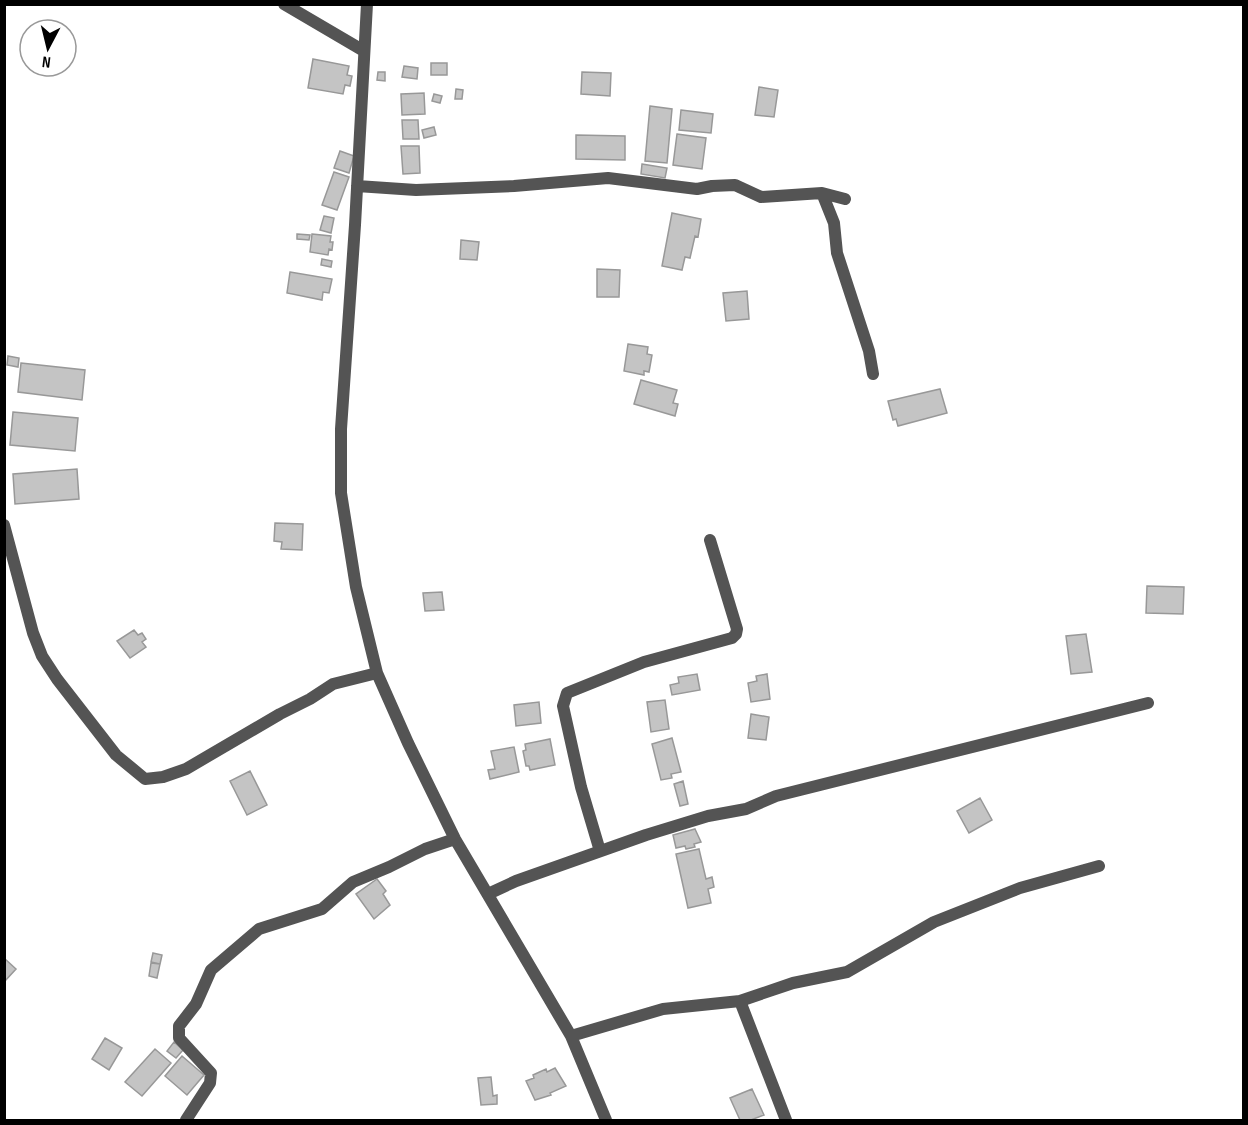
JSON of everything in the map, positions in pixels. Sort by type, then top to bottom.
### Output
[{"type":"street","points":[[284,4],[364,51]]},
{"type":"street","points":[[367,4],[341,429],[341,493],[356,587],[377,673],[408,744],[455,839],[571,1036],[606,1120]]},
{"type":"street","points":[[357,186],[416,190],[514,186],[608,178],[697,189],[735,185],[760,197],[822,193],[845,199]]},
{"type":"street","points":[[822,193],[834,224],[837,253],[869,351],[873,374]]},
{"type":"street","points":[[4,525],[33,633],[42,656],[116,755],[145,779],[163,777],[186,769],[333,684],[377,673]]},
{"type":"street","points":[[600,851],[582,787],[563,706],[564,700],[567,693],[644,662],[732,638],[736,634],[737,629],[710,540]]},
{"type":"street","points":[[488,894],[516,881],[678,824],[746,809],[776,796],[1148,704]]},
{"type":"street","points":[[186,1120],[210,1083],[211,1073],[179,1038],[179,1026],[196,1004],[211,970],[259,929],[322,909],[353,882],[425,849],[455,839]]},
{"type":"street","points":[[571,1036],[663,1009],[740,1001],[793,983],[847,972],[934,922],[1020,888],[1099,866]]},
{"type":"street","points":[[740,1001],[786,1120]]},
{"type":"building","points":[[313,59],[349,66],[347,75],[352,76],[350,86],[345,85],[343,94],[308,88]]},
{"type":"building","points":[[431,63],[447,63],[447,75],[431,75]]},
{"type":"building","points":[[404,66],[418,68],[417,79],[402,77]]},
{"type":"building","points":[[378,72],[385,72],[385,81],[377,80]]},
{"type":"building","points":[[582,72],[611,73],[610,96],[581,94]]},
{"type":"building","points":[[759,87],[778,90],[774,117],[755,115]]},
{"type":"building","points":[[456,89],[463,90],[462,99],[455,99]]},
{"type":"building","points":[[424,93],[425,114],[402,115],[401,94]]},
{"type":"building","points":[[434,94],[442,96],[440,103],[432,101]]},
{"type":"building","points":[[650,106],[672,109],[667,163],[645,161]]},
{"type":"building","points":[[681,110],[713,114],[711,133],[679,130]]},
{"type":"building","points":[[402,120],[418,120],[419,139],[403,139]]},
{"type":"building","points":[[434,127],[436,135],[424,138],[422,130]]},
{"type":"building","points":[[677,134],[706,138],[702,169],[673,165]]},
{"type":"building","points":[[576,135],[625,136],[625,160],[576,159]]},
{"type":"building","points":[[401,146],[419,146],[420,173],[403,174]]},
{"type":"building","points":[[340,151],[354,156],[349,173],[334,168]]},
{"type":"building","points":[[642,164],[667,168],[665,178],[641,174]]},
{"type":"building","points":[[334,172],[349,177],[337,210],[322,205]]},
{"type":"building","points":[[672,213],[701,219],[698,237],[695,236],[690,258],[685,257],[682,270],[662,266]]},
{"type":"building","points":[[324,216],[334,218],[331,233],[320,230]]},
{"type":"building","points":[[297,234],[310,235],[309,240],[297,239]]},
{"type":"building","points":[[312,234],[331,236],[332,250],[329,249],[328,255],[310,252]]},
{"type":"building","points":[[461,240],[479,242],[477,260],[460,259]]},
{"type":"building","points":[[322,259],[332,261],[331,267],[321,265]]},
{"type":"building","points":[[597,269],[620,270],[619,297],[597,297]]},
{"type":"building","points":[[290,272],[332,279],[329,293],[323,292],[322,300],[287,293]]},
{"type":"building","points":[[747,291],[749,319],[726,321],[723,293]]},
{"type":"building","points":[[628,344],[648,347],[647,354],[652,355],[649,372],[644,371],[644,375],[624,371]]},
{"type":"building","points":[[8,356],[19,358],[18,367],[7,365]]},
{"type":"building","points":[[21,363],[85,370],[82,400],[18,392]]},
{"type":"building","points":[[641,380],[677,390],[673,403],[678,404],[675,416],[634,404]]},
{"type":"building","points":[[940,389],[947,413],[898,426],[896,419],[893,420],[888,401]]},
{"type":"building","points":[[13,412],[78,418],[75,451],[10,445]]},
{"type":"building","points":[[77,469],[79,499],[15,504],[13,474]]},
{"type":"building","points":[[275,523],[303,524],[302,550],[281,549],[282,542],[274,541]]},
{"type":"building","points":[[1147,586],[1184,587],[1183,614],[1146,613]]},
{"type":"building","points":[[442,592],[444,610],[425,611],[423,593]]},
{"type":"building","points":[[134,630],[138,635],[142,633],[146,639],[142,642],[146,647],[130,658],[117,641]]},
{"type":"building","points":[[1086,634],[1092,672],[1071,674],[1066,636]]},
{"type":"building","points":[[697,674],[700,690],[672,695],[670,685],[679,683],[678,677]]},
{"type":"building","points":[[767,674],[770,699],[751,702],[748,683],[757,681],[756,676]]},
{"type":"building","points":[[665,700],[669,729],[651,732],[647,702]]},
{"type":"building","points":[[539,702],[541,723],[516,726],[514,705]]},
{"type":"building","points":[[751,714],[769,717],[766,740],[748,738]]},
{"type":"building","points":[[672,738],[681,772],[671,774],[672,778],[661,780],[652,744]]},
{"type":"building","points":[[550,739],[555,765],[530,770],[529,766],[526,766],[523,751],[526,750],[525,744]]},
{"type":"building","points":[[514,747],[519,772],[490,779],[488,770],[495,769],[491,751]]},
{"type":"building","points":[[250,771],[267,805],[247,815],[230,781]]},
{"type":"building","points":[[683,781],[688,804],[680,806],[674,784]]},
{"type":"building","points":[[980,798],[992,820],[969,833],[957,811]]},
{"type":"building","points":[[695,829],[701,842],[694,844],[695,847],[676,848],[673,835]]},
{"type":"building","points":[[699,849],[706,879],[712,877],[714,887],[708,889],[711,903],[688,908],[676,854]]},
{"type":"building","points":[[377,879],[386,891],[383,894],[390,905],[374,919],[356,894]]},
{"type":"building","points":[[153,953],[162,955],[160,964],[151,962]]},
{"type":"building","points":[[4,958],[16,969],[4,982]]},
{"type":"building","points":[[151,963],[160,964],[157,978],[149,976]]},
{"type":"building","points":[[105,1038],[122,1048],[109,1070],[92,1059]]},
{"type":"building","points":[[174,1042],[183,1050],[176,1058],[167,1051]]},
{"type":"building","points":[[155,1049],[171,1063],[142,1096],[125,1082]]},
{"type":"building","points":[[182,1056],[204,1075],[187,1095],[165,1076]]},
{"type":"building","points":[[555,1068],[566,1086],[550,1093],[551,1095],[535,1100],[526,1081],[546,1069],[547,1072]]},
{"type":"building","points":[[491,1077],[493,1096],[497,1095],[497,1104],[481,1105],[478,1078]]},
{"type":"building","points":[[752,1089],[764,1115],[751,1120],[740,1120],[730,1098]]}]
